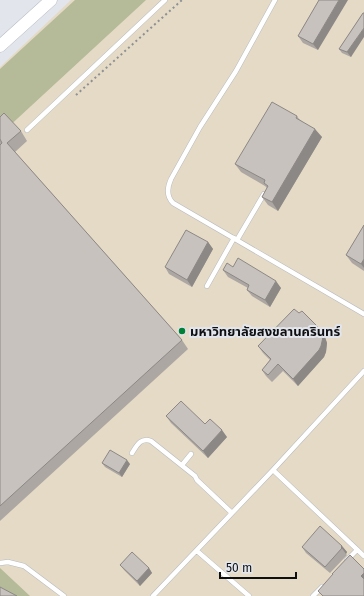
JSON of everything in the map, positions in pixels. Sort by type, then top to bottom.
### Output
[{"type":"street","points":[[0,46],[51,0]]},
{"type":"lane","points":[[27,130],[164,0]]},
{"type":"lane","points":[[275,0],[236,71],[200,127],[171,180],[168,187],[168,194],[171,201],[364,314]]},
{"type":"lane","points":[[207,286],[264,194]]},
{"type":"lane","points":[[153,596],[273,470],[364,371]]},
{"type":"lane","points":[[132,453],[137,444],[141,441],[151,441],[195,476],[197,480],[232,513]]},
{"type":"lane","points":[[182,465],[191,454]]},
{"type":"lane","points":[[273,470],[364,556]]},
{"type":"lane","points":[[342,565],[357,550]]},
{"type":"lane","points":[[197,551],[249,596]]},
{"type":"lane","points":[[0,563],[8,562],[24,566],[64,596]]},
{"type":"lane","points":[[313,596],[328,581]]},
{"type":"path","points":[[72,98],[182,0]]},
{"type":"shaded area","name":"มหาวิทยาลัยสงขลานครินทร์","points":[[71,0],[364,0],[364,596],[0,596],[0,67]]},
{"type":"green space","points":[[75,0],[146,0],[5,130],[0,125],[0,69]]},
{"type":"green space","points":[[0,568],[30,596],[0,596]]},
{"type":"building","points":[[319,0],[339,0],[313,44],[298,36]]},
{"type":"building","points":[[363,13],[364,28],[347,52],[339,49]]},
{"type":"building","points":[[272,102],[297,116],[296,118],[315,129],[272,202],[262,197],[268,186],[264,183],[265,180],[235,164]]},
{"type":"building","points":[[4,113],[21,131],[7,143],[182,340],[0,506],[0,145],[2,143],[0,139],[0,117]]},
{"type":"building","points":[[364,225],[364,259],[361,264],[346,255]]},
{"type":"building","points":[[186,230],[208,242],[187,280],[165,267]]},
{"type":"building","points":[[238,258],[276,281],[265,300],[247,290],[249,285],[223,270],[227,263],[233,267]]},
{"type":"building","points":[[294,309],[299,313],[302,311],[321,330],[323,337],[321,346],[293,379],[278,364],[268,375],[262,370],[271,359],[258,346]]},
{"type":"building","points":[[181,401],[205,424],[210,419],[222,430],[203,451],[166,416]]},
{"type":"building","points":[[110,450],[127,460],[119,473],[102,463]]},
{"type":"building","points":[[320,526],[342,546],[342,548],[325,567],[302,547]]},
{"type":"building","points":[[132,552],[149,568],[137,581],[120,565]]},
{"type":"building","points":[[350,555],[364,569],[364,573],[361,576],[364,579],[364,596],[323,596],[318,591]]},
{"type":"building","points":[[0,587],[17,596],[0,596]]},
{"type":"place","name":"มหาวิทยาลัยสงขลานครินทร์","points":[[182,331]]}]
